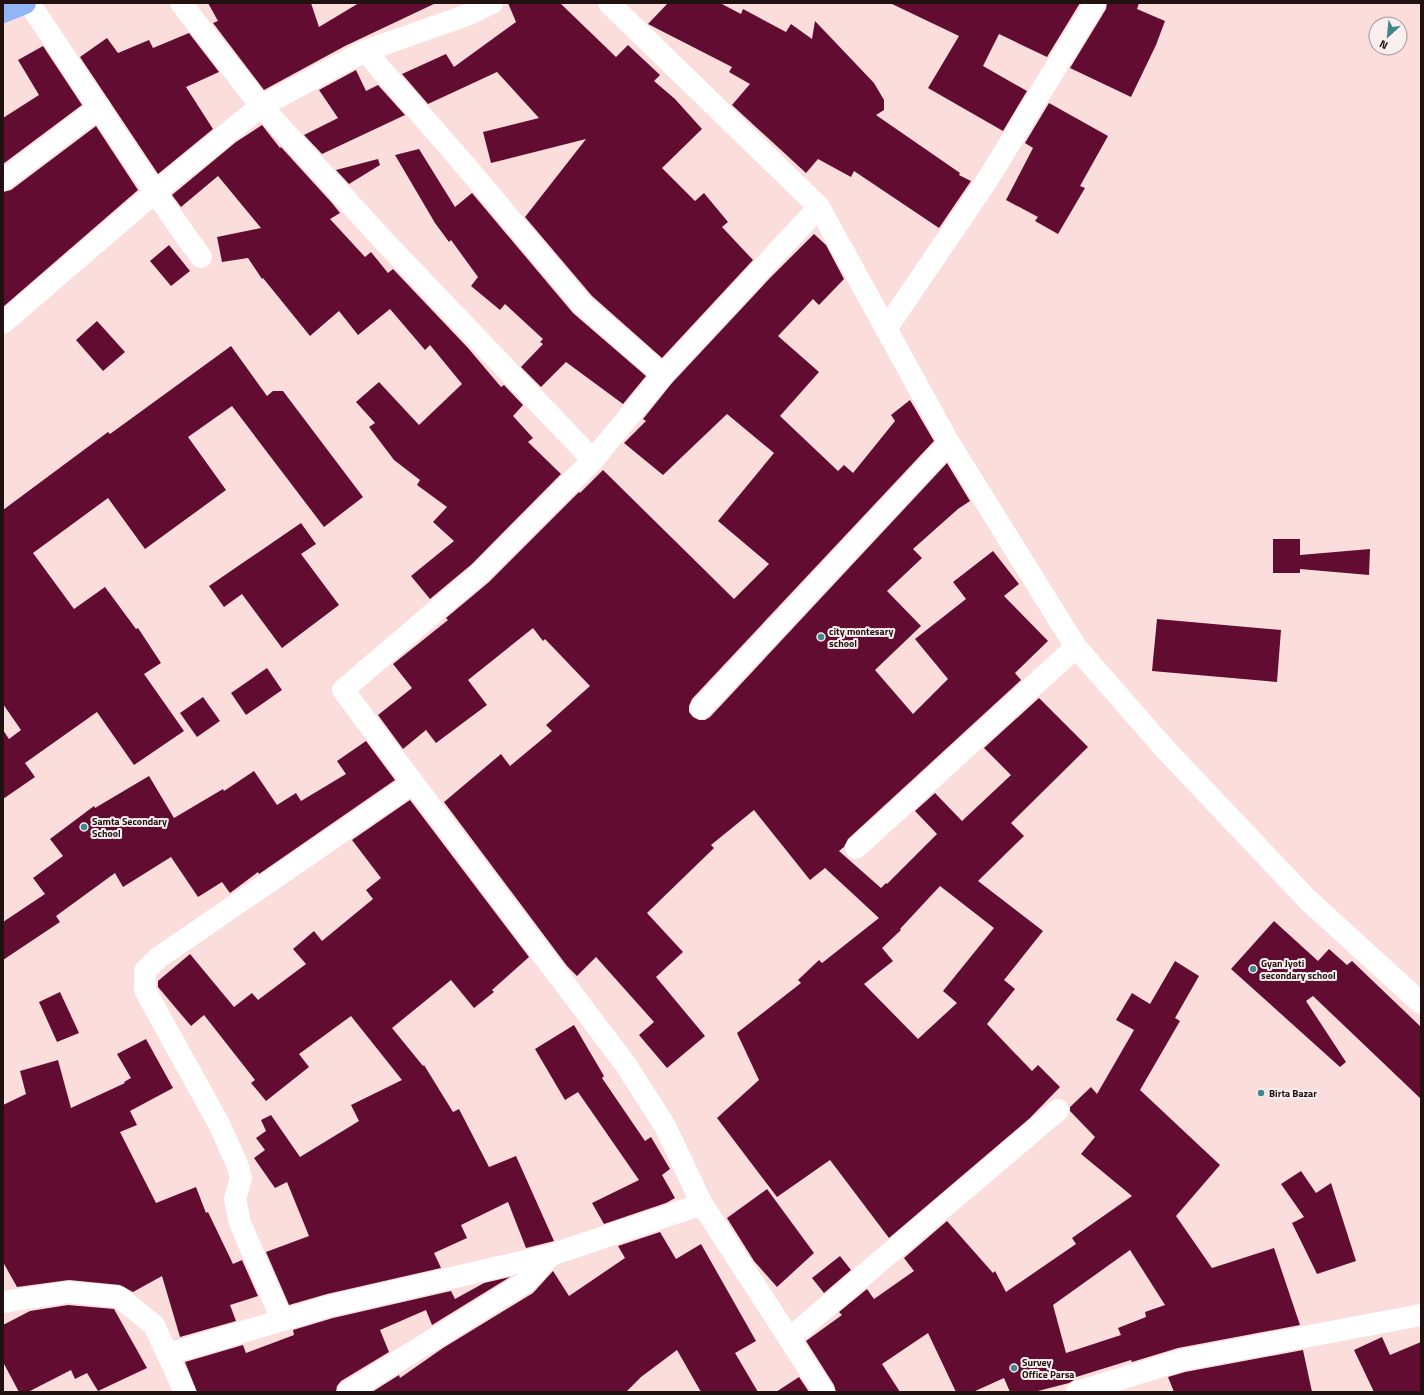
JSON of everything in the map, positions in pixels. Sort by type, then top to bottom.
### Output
[{"type":"main road","points":[[3,12],[25,3]]},
{"type":"street","points":[[29,3],[100,107],[154,193],[201,257]]},
{"type":"street","points":[[181,3],[261,106],[383,240],[593,460]]},
{"type":"street","points":[[3,323],[154,193],[261,106],[365,51],[470,14],[492,3]]},
{"type":"street","points":[[609,3],[819,208],[949,443],[1076,647],[1165,749],[1308,900],[1421,1003]]},
{"type":"street","points":[[886,329],[988,179],[1095,3]]},
{"type":"street","points":[[365,51],[458,157],[583,305],[663,375]]},
{"type":"street","points":[[3,180],[100,107]]},
{"type":"street","points":[[819,208],[663,375],[593,460],[480,573],[343,690],[626,1065],[665,1126],[702,1204],[824,1392]]},
{"type":"street","points":[[701,708],[949,443]]},
{"type":"street","points":[[856,848],[1076,647]]},
{"type":"street","points":[[282,1320],[240,1223],[235,1199],[241,1178],[237,1164],[220,1126],[145,990],[145,971],[158,958],[413,783]]},
{"type":"street","points":[[790,1338],[1058,1110]]},
{"type":"street","points":[[168,1354],[330,1306],[551,1255],[702,1204]]},
{"type":"street","points":[[348,1392],[526,1282],[551,1255]]},
{"type":"street","points":[[3,1302],[68,1292],[119,1298],[154,1324],[185,1392]]},
{"type":"street","points":[[1077,1392],[1182,1360],[1421,1315]]},
{"type":"building","points":[[208,3],[311,3],[319,27],[359,3],[436,3],[345,46],[264,90],[213,23],[218,21]]},
{"type":"building","points":[[508,3],[560,3],[616,57],[628,45],[660,75],[654,81],[675,99],[702,129],[662,168],[695,201],[704,193],[728,222],[722,227],[753,260],[662,358],[592,296],[525,217],[586,139],[491,163],[483,132],[539,118],[497,72],[428,104],[402,74],[446,54],[454,67],[516,22]]},
{"type":"building","points":[[668,3],[720,3],[741,14],[743,9],[786,32],[791,24],[812,39],[815,21],[874,83],[884,100],[884,110],[876,115],[960,173],[959,175],[971,181],[939,228],[854,171],[851,177],[818,159],[806,173],[732,105],[750,84],[729,72],[732,67],[648,24]]},
{"type":"building","points":[[890,3],[1080,3],[1047,57],[999,34],[983,66],[1027,91],[1003,131],[928,88],[959,36]]},
{"type":"building","points":[[1107,3],[1139,3],[1137,9],[1165,21],[1156,45],[1131,97],[1070,68],[1106,9]]},
{"type":"building","points":[[189,33],[219,72],[186,87],[213,129],[158,174],[80,57],[107,38],[118,53],[149,40],[153,48]]},
{"type":"building","points":[[43,46],[82,105],[3,164],[3,118],[39,95],[18,60]]},
{"type":"building","points":[[356,70],[366,91],[378,85],[405,115],[322,154],[304,135],[338,118],[319,90]]},
{"type":"building","points":[[1049,103],[1108,136],[1080,186],[1085,188],[1058,234],[1035,221],[1038,217],[1006,200],[1033,148],[1025,143]]},
{"type":"building","points":[[262,125],[280,148],[281,147],[340,213],[330,219],[365,257],[371,252],[388,273],[393,269],[468,348],[501,387],[504,385],[523,405],[513,416],[533,438],[528,442],[561,474],[472,564],[430,599],[411,576],[454,541],[433,522],[447,507],[417,485],[420,480],[394,460],[369,427],[375,423],[356,402],[379,382],[419,425],[462,384],[430,345],[425,350],[390,309],[358,335],[339,311],[310,336],[263,278],[262,279],[248,258],[222,262],[217,237],[261,228],[218,176],[181,207],[172,195],[236,142]]},
{"type":"building","points":[[96,126],[138,190],[3,307],[3,192],[11,190]]},
{"type":"building","points":[[419,149],[455,207],[472,193],[573,313],[646,376],[623,404],[566,362],[541,387],[521,367],[543,344],[540,342],[543,339],[505,304],[500,310],[471,286],[478,277],[451,240],[449,242],[435,223],[395,155]]},
{"type":"building","points":[[378,159],[380,165],[349,184],[336,170]]},
{"type":"building","points":[[814,234],[826,245],[844,279],[819,305],[813,299],[778,336],[819,372],[780,416],[838,471],[844,465],[853,473],[895,421],[891,415],[910,400],[934,441],[692,699],[689,706],[689,712],[693,717],[699,720],[705,720],[710,717],[947,463],[970,501],[958,509],[913,549],[922,558],[887,591],[921,626],[875,670],[913,714],[948,679],[915,639],[966,599],[953,582],[993,551],[1019,584],[1004,596],[1048,641],[1015,673],[1021,680],[848,839],[844,847],[839,851],[881,888],[886,883],[887,884],[937,834],[915,811],[935,793],[962,821],[1011,775],[984,748],[1039,698],[1088,747],[1011,823],[1024,836],[978,881],[1043,931],[1004,980],[1015,989],[987,1024],[1032,1071],[1038,1065],[1060,1087],[1030,1118],[889,1238],[830,1160],[777,1197],[717,1118],[759,1080],[737,1033],[801,983],[798,980],[819,960],[822,963],[879,918],[825,868],[810,880],[754,810],[711,845],[714,848],[647,913],[683,952],[656,977],[705,1036],[667,1068],[639,1035],[654,1022],[596,957],[577,976],[567,966],[444,802],[501,754],[510,766],[552,731],[546,725],[590,686],[545,639],[543,641],[533,628],[468,680],[487,705],[436,743],[426,730],[403,749],[378,715],[412,688],[393,664],[448,620],[446,618],[489,582],[603,470],[734,599],[769,564],[718,521],[774,453],[727,414],[663,475],[624,443],[646,421],[643,419],[672,383],[770,278]],"holes":[[[940,886],[994,928],[943,991],[957,1003],[918,1039],[864,984],[893,961],[882,948],[901,930],[900,929]]]},
{"type":"building","points":[[169,245],[190,271],[171,286],[150,261]]},
{"type":"building","points":[[97,321],[125,352],[103,371],[76,340]]},
{"type":"building","points":[[231,346],[267,396],[273,391],[283,391],[363,497],[324,527],[232,406],[188,437],[226,490],[145,549],[108,498],[33,553],[74,609],[105,587],[136,629],[138,628],[161,663],[144,674],[184,731],[134,765],[97,712],[25,763],[35,777],[3,799],[3,730],[9,739],[21,730],[3,704],[3,510],[108,432],[110,434]]},
{"type":"building","points":[[301,523],[316,544],[301,554],[339,605],[282,648],[242,594],[224,607],[209,586]]},
{"type":"building","points":[[1273,539],[1300,539],[1300,555],[1370,549],[1369,575],[1300,569],[1300,573],[1273,573]]},
{"type":"building","points":[[1157,619],[1281,630],[1277,682],[1152,671]]},
{"type":"building","points":[[267,668],[282,690],[246,715],[231,693]]},
{"type":"building","points":[[203,697],[220,721],[197,737],[180,713]]},
{"type":"building","points":[[366,741],[395,780],[259,874],[258,872],[230,893],[222,882],[198,897],[171,857],[123,887],[115,873],[56,916],[60,922],[3,960],[3,922],[45,894],[33,878],[63,856],[50,839],[94,806],[95,808],[149,776],[174,818],[223,789],[224,791],[254,771],[277,805],[296,793],[301,801],[346,774],[337,761]]},
{"type":"building","points":[[410,800],[529,957],[492,990],[494,992],[474,1008],[451,980],[392,1028],[423,1066],[424,1065],[453,1112],[459,1109],[489,1167],[516,1156],[554,1241],[526,1248],[508,1202],[461,1225],[467,1238],[434,1253],[441,1268],[327,1294],[289,1305],[266,1252],[309,1236],[287,1182],[275,1188],[254,1158],[265,1150],[256,1138],[266,1131],[261,1120],[271,1115],[300,1157],[359,1121],[351,1105],[402,1080],[351,1016],[299,1054],[309,1067],[266,1101],[251,1083],[255,1080],[204,1015],[191,1026],[158,987],[158,981],[190,954],[234,1007],[252,993],[258,1000],[306,964],[293,949],[314,931],[322,941],[373,899],[366,890],[381,878],[352,840]]},
{"type":"building","points":[[1274,921],[1318,961],[1329,949],[1347,965],[1352,961],[1421,1027],[1421,1099],[1313,996],[1306,1001],[1346,1062],[1340,1067],[1231,969]]},
{"type":"building","points":[[1175,961],[1199,976],[1175,1018],[1180,1021],[1140,1090],[1220,1165],[1176,1216],[1212,1268],[1274,1248],[1300,1325],[1178,1348],[1132,1362],[1131,1360],[1073,1378],[1074,1380],[1069,1383],[1034,1392],[1010,1392],[1004,1378],[973,1392],[956,1392],[928,1333],[882,1364],[900,1392],[836,1392],[834,1385],[806,1341],[842,1315],[839,1312],[867,1289],[874,1299],[914,1271],[904,1258],[947,1221],[993,1273],[995,1271],[1006,1292],[1076,1244],[1072,1238],[1132,1196],[1081,1154],[1095,1137],[1070,1111],[1070,1107],[1091,1087],[1097,1094],[1134,1030],[1116,1020],[1132,993],[1150,1004]],"holes":[[[1130,1250],[1165,1305],[1145,1312],[1146,1317],[1118,1328],[1121,1335],[1066,1353],[1053,1305]]]},
{"type":"building","points":[[60,992],[79,1033],[57,1042],[39,1002]]},
{"type":"building","points":[[574,1025],[604,1076],[602,1078],[645,1141],[651,1137],[670,1169],[662,1175],[675,1198],[666,1203],[604,1224],[592,1203],[639,1180],[578,1092],[565,1100],[535,1049]]},
{"type":"building","points":[[146,1039],[173,1088],[130,1111],[137,1125],[120,1132],[156,1203],[196,1187],[206,1213],[208,1212],[233,1264],[242,1260],[258,1296],[230,1305],[236,1321],[180,1337],[162,1276],[133,1292],[120,1285],[69,1280],[17,1287],[3,1262],[3,1105],[26,1094],[20,1071],[58,1060],[71,1108],[125,1083],[124,1082],[131,1078],[117,1054]]},
{"type":"building","points":[[1301,1171],[1316,1193],[1331,1183],[1356,1261],[1317,1274],[1292,1223],[1304,1217],[1281,1184]]},
{"type":"building","points":[[767,1189],[814,1253],[777,1287],[754,1261],[727,1218]]},
{"type":"building","points":[[660,1232],[676,1259],[701,1244],[756,1341],[735,1353],[758,1392],[701,1392],[677,1350],[641,1377],[626,1392],[372,1392],[399,1375],[400,1378],[443,1348],[533,1293],[553,1271],[569,1296],[625,1258],[618,1246]]},
{"type":"building","points":[[840,1256],[851,1270],[824,1293],[812,1278]]},
{"type":"building","points":[[510,1277],[432,1325],[426,1310],[380,1330],[389,1352],[341,1381],[337,1386],[336,1392],[197,1392],[185,1362],[243,1345],[246,1353],[294,1335],[293,1330],[333,1318],[451,1291],[455,1299],[484,1283]]},
{"type":"building","points":[[68,1305],[114,1309],[147,1368],[98,1391],[87,1373],[75,1379],[71,1370],[28,1392],[19,1392],[3,1362],[3,1325],[30,1311]]},
{"type":"building","points":[[1382,1337],[1390,1355],[1421,1342],[1421,1392],[1374,1392],[1354,1350]]},
{"type":"building","points":[[1303,1350],[1312,1392],[1174,1392],[1168,1377],[1185,1372]]},
{"type":"building","points":[[799,1377],[809,1392],[776,1392]]},
{"type":"place","name":"city montesary school","points":[[821,637]]},
{"type":"place","name":"Samta Secondary School","points":[[84,827]]},
{"type":"place","name":"Gyan Jyoti secondary school","points":[[1253,969]]},
{"type":"place","name":"Birta Bazar","points":[[1261,1093]]},
{"type":"place","name":"Survey Office Parsa","points":[[1014,1368]]}]
